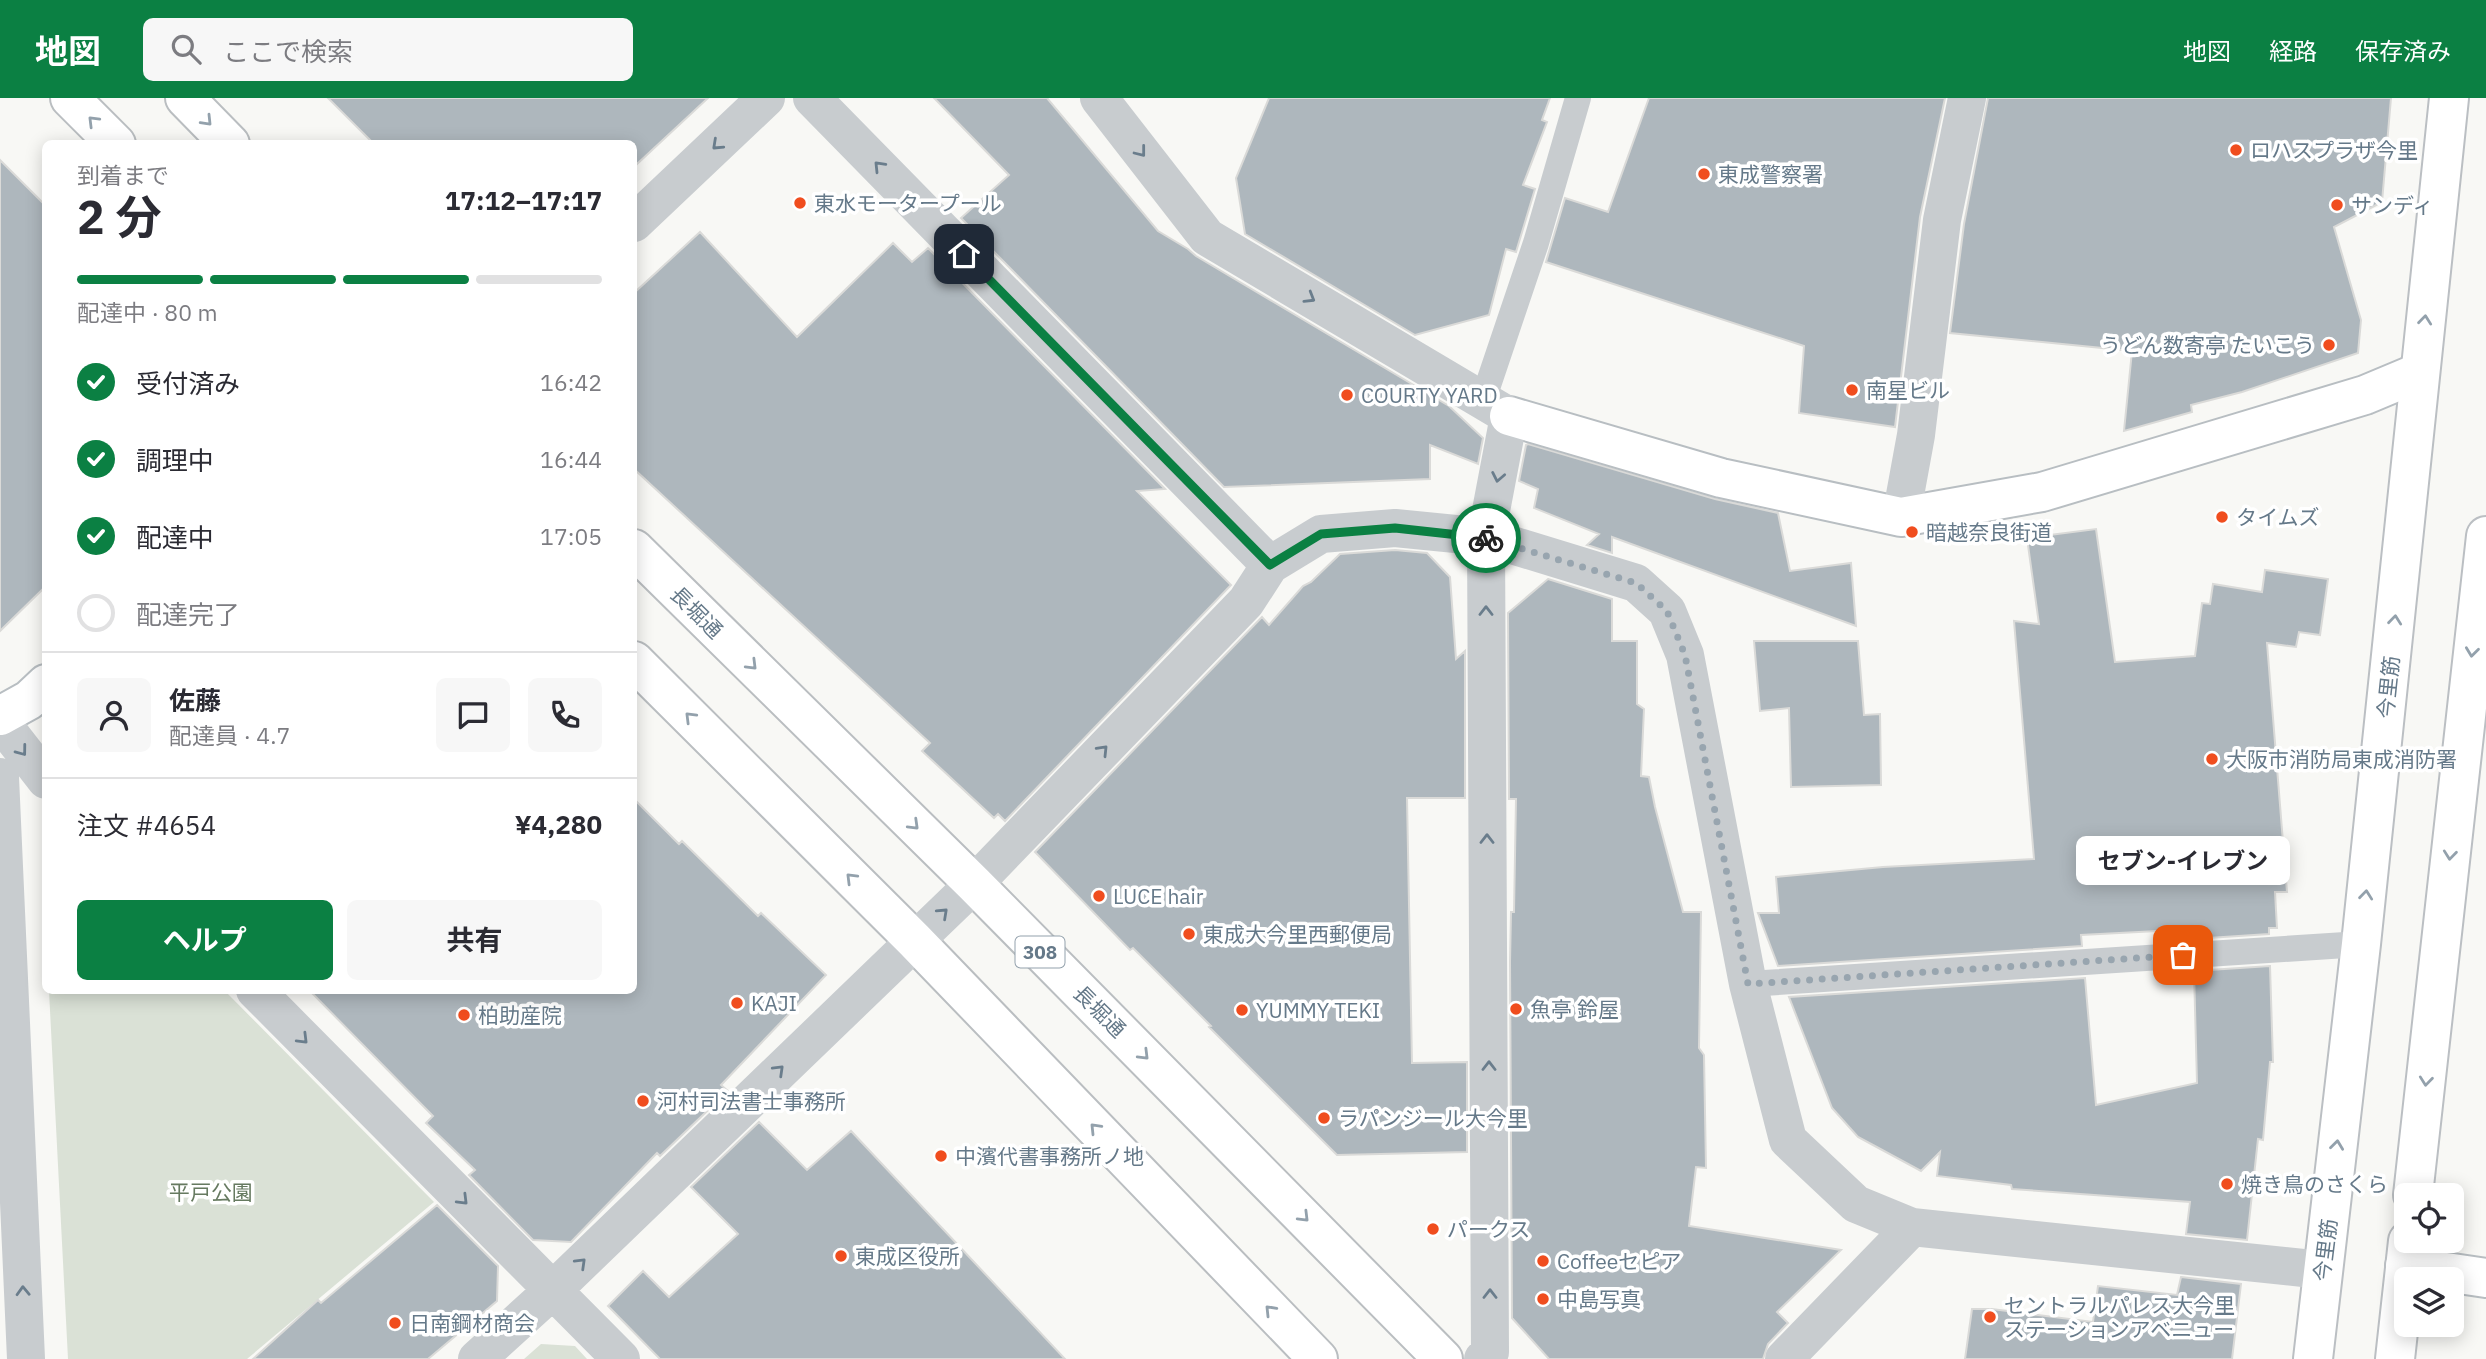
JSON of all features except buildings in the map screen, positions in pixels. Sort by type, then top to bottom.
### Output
[{"type":"main road","points":[[70,98],[112,140]]},
{"type":"main road","points":[[185,98],[226,140]]},
{"type":"main road","name":"今里筋","points":[[2313,1359],[2361,944],[2449,98]]},
{"type":"main road","points":[[1496,408],[1721,478],[1901,517],[2042,492],[2365,395],[2420,372]]},
{"type":"main road","points":[[2414,1183],[2486,536]]},
{"type":"main road","name":"長堀通","points":[[637,551],[974,884],[1443,1359]]},
{"type":"main road","points":[[637,663],[914,940],[1318,1359]]},
{"type":"main road","points":[[0,718],[29,700],[42,688]]},
{"type":"main road","points":[[2395,1359],[2407,1254],[2486,1278]]},
{"type":"street","points":[[637,220],[766,98]]},
{"type":"street","points":[[812,98],[1270,565]]},
{"type":"street","points":[[1099,98],[1208,237],[1496,408],[1486,537],[1490,1352],[1483,1359]]},
{"type":"street","points":[[1901,517],[1916,435],[1942,220],[1967,98]]},
{"type":"street","points":[[477,1359],[553,1290],[974,884],[1246,602],[1270,565],[1321,534],[1395,528],[1486,537],[1636,583],[1667,611],[1685,655],[1748,984],[1788,1140],[1856,1203],[1912,1227],[2322,1270]]},
{"type":"street","points":[[0,718],[42,775]]},
{"type":"street","points":[[0,777],[7,1089],[26,1359]]},
{"type":"street","points":[[259,994],[621,1359]]},
{"type":"street","points":[[1783,1359],[1912,1227]]},
{"type":"lane","points":[[1496,408],[1536,243],[1578,98]]},
{"type":"lane","points":[[1748,984],[2361,944]]},
{"type":"green space","name":"平戸公園","points":[[49,994],[228,994],[434,1202],[247,1359],[68,1359]]},
{"type":"green space","points":[[541,1344],[575,1346],[587,1359],[524,1359]]},
{"type":"way so far","points":[[1486,538],[1636,583],[1667,611],[1685,655],[1748,984],[2183,955]]},
{"type":"place","name":"ロハスプラザ今里","points":[[2236,150]]},
{"type":"place","name":"東成警察署","points":[[1704,174]]},
{"type":"place","name":"東水モータープール","points":[[800,203]]},
{"type":"place","name":"サンディ","points":[[2337,205]]},
{"type":"place","name":"うどん数寄亭 たいこう","points":[[2329,345]]},
{"type":"place","name":"南星ビル","points":[[1852,390]]},
{"type":"place","name":"COURTY YARD","points":[[1347,395]]},
{"type":"place","name":"タイムズ","points":[[2222,517]]},
{"type":"place","name":"暗越奈良街道","points":[[1912,532]]},
{"type":"place","name":"大阪市消防局東成消防署","points":[[2212,759]]},
{"type":"place","name":"LUCE hair","points":[[1099,896]]},
{"type":"place","name":"東成大今里西郵便局","points":[[1189,934]]},
{"type":"place","name":"セブン-イレブン","points":[[2183,955]]},
{"type":"place","name":"KAJI","points":[[737,1003]]},
{"type":"place","name":"魚亭 鈴屋","points":[[1516,1009]]},
{"type":"place","name":"YUMMY TEKI","points":[[1242,1010]]},
{"type":"place","name":"柏助産院","points":[[464,1015]]},
{"type":"place","name":"河村司法書士事務所","points":[[643,1101]]},
{"type":"place","name":"ラパンジール大今里","points":[[1324,1118]]},
{"type":"place","name":"中濱代書事務所ノ地","points":[[941,1156]]},
{"type":"place","name":"焼き鳥のさくら","points":[[2227,1184]]},
{"type":"place","name":"パークス","points":[[1433,1229]]},
{"type":"place","name":"東成区役所","points":[[841,1256]]},
{"type":"place","name":"Coffeeセピア","points":[[1543,1261]]},
{"type":"place","name":"中島写真","points":[[1543,1299]]},
{"type":"place","name":"セントラルパレス大今里 ステーションアベニュー","points":[[1990,1317]]},
{"type":"place","name":"日南鋼材商会","points":[[395,1323]]},
{"type":"route","points":[[964,254],[1270,565],[1321,534],[1395,528],[1486,538]]}]
